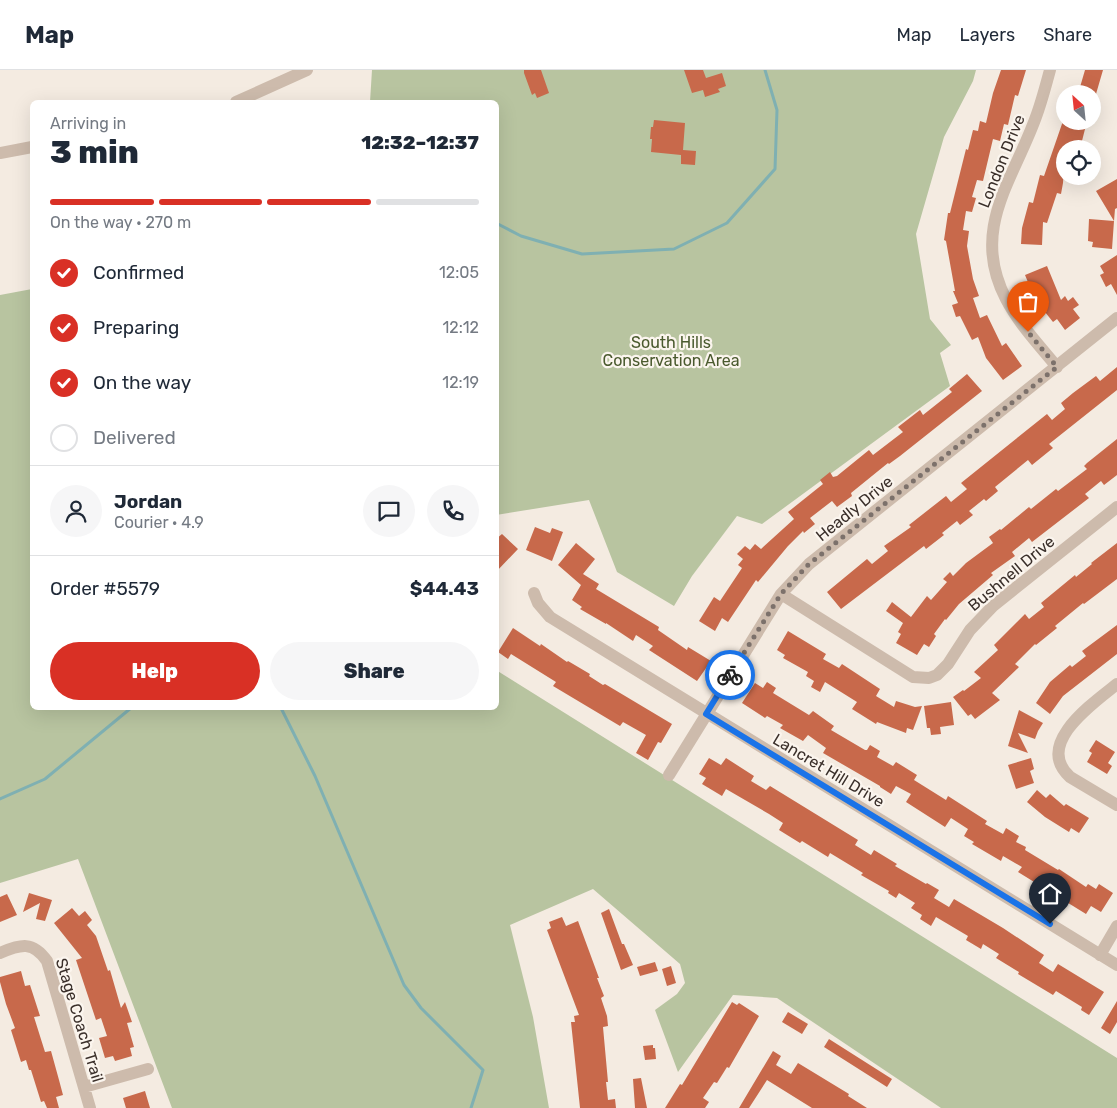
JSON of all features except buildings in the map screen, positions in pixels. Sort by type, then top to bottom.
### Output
[{"type":"street","points":[[240,100],[307,70]]},
{"type":"street","name":"London Drive","points":[[1050,70],[1037,114],[999,204],[992,237],[996,270],[1005,298],[1020,321],[1057,367]]},
{"type":"street","points":[[0,153],[30,147]]},
{"type":"street","name":"Headly Drive","points":[[669,775],[781,594],[809,564],[1117,318]]},
{"type":"street","name":"Bushnell Drive","points":[[781,594],[913,677],[929,678],[943,670],[970,630],[993,606],[1117,507]]},
{"type":"street","name":"Lancret Hill Drive","points":[[534,592],[538,603],[550,617],[1117,965]]},
{"type":"street","points":[[1117,684],[1075,721],[1064,735],[1058,750],[1060,766],[1070,777],[1117,805]]},
{"type":"street","points":[[1100,955],[1117,926]]},
{"type":"street","name":"Stage Coach Trail","points":[[0,953],[20,946],[32,946],[41,952],[47,961],[90,1108]]},
{"type":"street","points":[[84,1088],[148,1068]]},
{"type":"green space","name":"South Hills Conservation Area","points":[[372,70],[976,70],[973,81],[944,137],[916,234],[930,319],[951,345],[940,353],[950,386],[762,524],[737,516],[692,576],[674,606],[617,572],[589,500],[499,515],[499,100],[370,100]]},
{"type":"green space","points":[[30,289],[30,710],[499,710],[499,672],[1117,1058],[1117,1108],[941,1108],[777,998],[733,995],[678,1072],[655,1010],[677,994],[685,983],[680,964],[593,889],[510,925],[533,1017],[549,1108],[172,1108],[78,859],[0,883],[0,295]]},
{"type":"waterway","points":[[499,225],[521,236],[582,254],[674,249],[727,223],[775,169],[777,110],[765,70]]},
{"type":"waterway","points":[[0,799],[45,779],[129,710]]},
{"type":"waterway","points":[[282,710],[315,776],[404,985],[421,1008],[483,1070],[471,1108]]},
{"type":"way so far","points":[[730,675],[781,594],[809,564],[1057,367],[1028,332]]},
{"type":"route","points":[[730,675],[706,714],[1050,924]]}]
